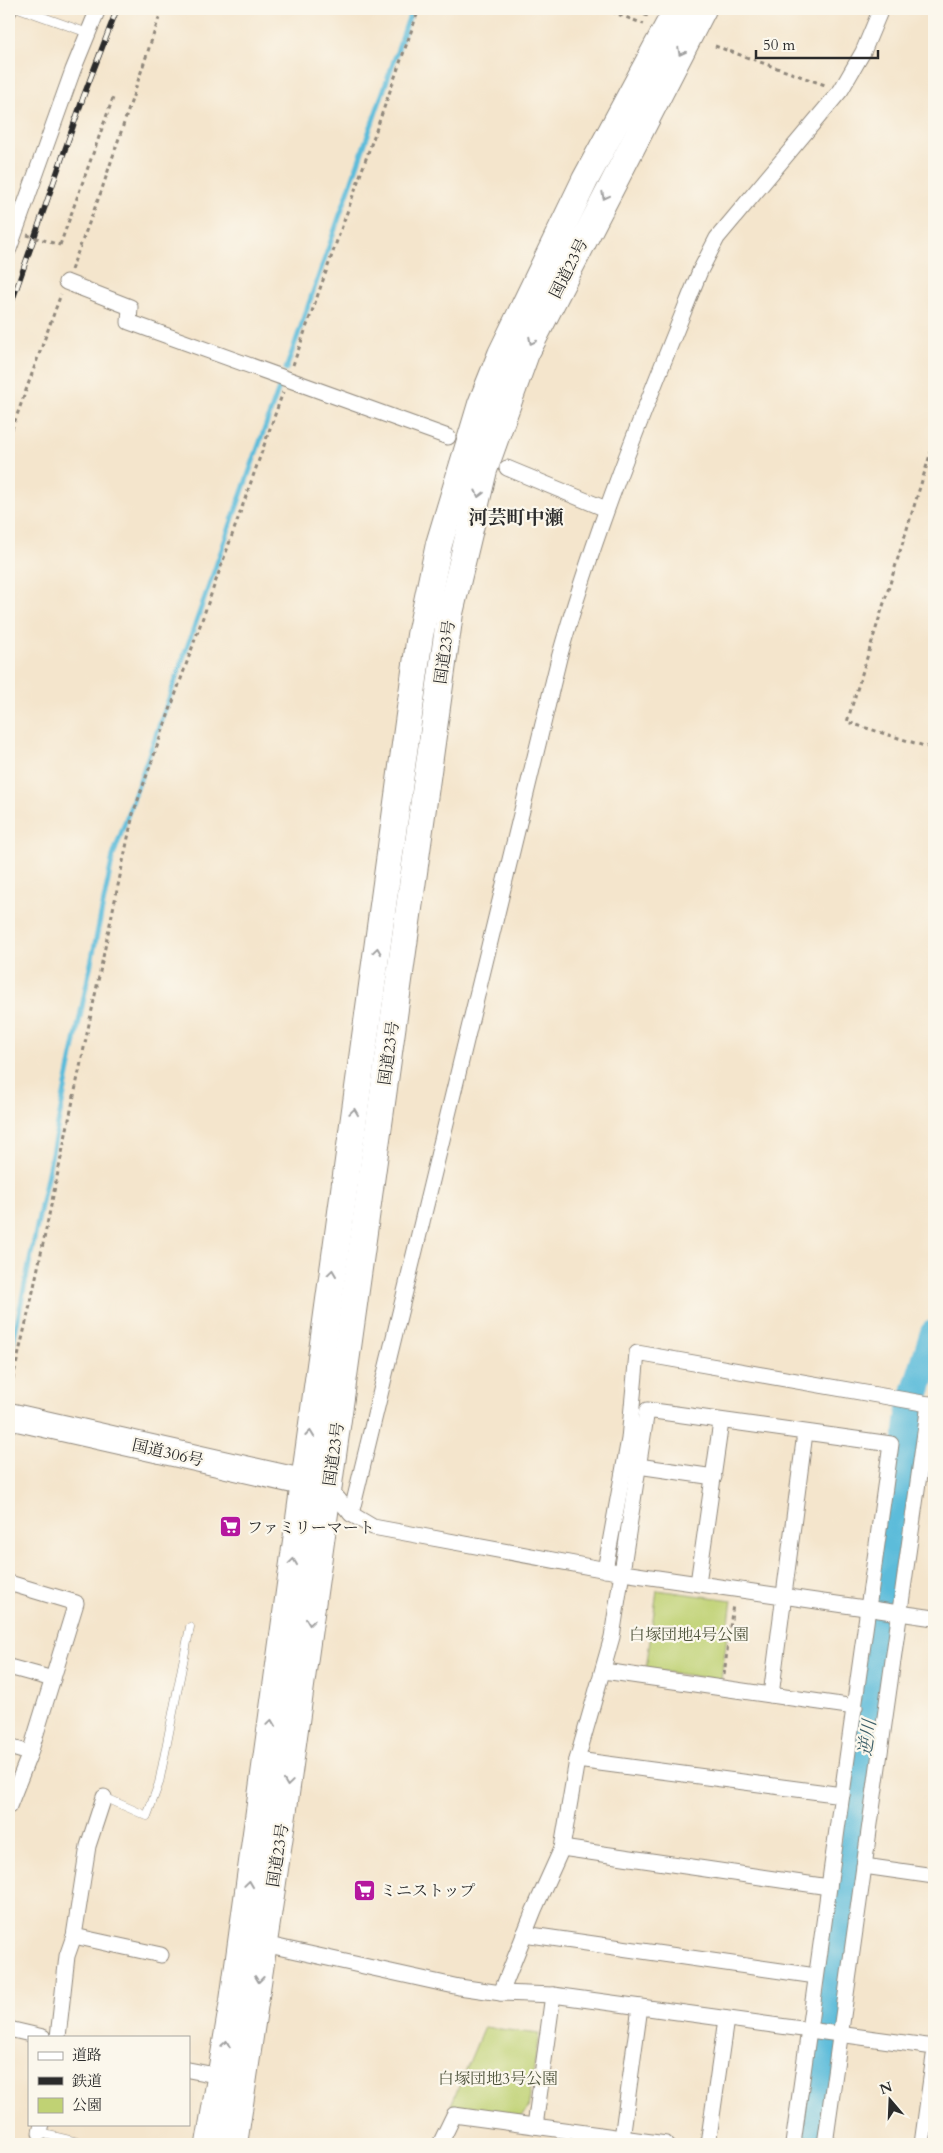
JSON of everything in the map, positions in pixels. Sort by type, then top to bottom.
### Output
[{"type":"highway","name":"国道23号","points":[[209,2144],[316,1485],[450,613],[484,470],[526,353],[703,9]]},
{"type":"highway","name":"国道23号","points":[[234,2144],[264,1944],[316,1485],[420,635],[439,544],[481,404],[501,354],[666,14]]},
{"type":"highway","name":"国道306号","points":[[11,1409],[316,1485]]},
{"type":"street","points":[[9,249],[98,9]]},
{"type":"street","points":[[352,1514],[559,658],[581,580],[606,509],[700,271],[717,238],[841,90],[863,52],[881,9]]},
{"type":"street","points":[[66,282],[130,307],[129,322],[287,381],[448,437]]},
{"type":"street","points":[[507,468],[606,509]]},
{"type":"street","points":[[605,1570],[629,1440],[638,1353],[924,1403],[899,1613],[825,2144]]},
{"type":"street","points":[[501,1993],[524,1934],[562,1848],[577,1760],[604,1671],[623,1573],[646,1410],[891,1444],[871,1609],[842,1795],[816,1976],[811,2031],[793,2144]]},
{"type":"street","points":[[698,1583],[722,1422]]},
{"type":"street","points":[[771,1695],[805,1433]]},
{"type":"street","points":[[638,1466],[714,1477]]},
{"type":"street","points":[[316,1485],[352,1514],[373,1527],[623,1573],[934,1618]]},
{"type":"street","points":[[9,1583],[76,1603],[30,1753],[9,1806]]},
{"type":"street","points":[[9,1667],[53,1679]]},
{"type":"street","points":[[604,1671],[855,1707]]},
{"type":"street","points":[[9,1747],[30,1753]]},
{"type":"street","points":[[577,1760],[842,1795]]},
{"type":"street","points":[[58,2036],[68,1956],[74,1936],[88,1846],[104,1796]]},
{"type":"street","points":[[562,1848],[829,1887]]},
{"type":"street","points":[[864,1866],[934,1876]]},
{"type":"street","points":[[524,1934],[816,1976]]},
{"type":"street","points":[[74,1936],[161,1955]]},
{"type":"street","points":[[264,1944],[459,1987],[501,1993],[553,1995],[934,2047]]},
{"type":"street","points":[[534,2126],[553,1995]]},
{"type":"street","points":[[622,2138],[640,2007]]},
{"type":"street","points":[[708,2144],[726,2019]]},
{"type":"street","points":[[9,2029],[39,2036]]},
{"type":"street","points":[[922,2144],[934,2056]]},
{"type":"street","points":[[190,2070],[220,2076]]},
{"type":"street","points":[[440,2144],[454,2115],[666,2144]]},
{"type":"lane","points":[[21,9],[88,33]]},
{"type":"lane","points":[[104,1796],[147,1816],[159,1783],[190,1627]]},
{"type":"lane","points":[[41,2128],[86,2144]]},
{"type":"path","points":[[9,437],[101,192],[162,9]]},
{"type":"path","points":[[11,1409],[31,1301],[133,814],[419,9]]},
{"type":"path","points":[[604,9],[644,24]]},
{"type":"path","points":[[628,9],[666,14]]},
{"type":"path","points":[[715,46],[841,90]]},
{"type":"path","points":[[27,235],[60,245],[113,98]]},
{"type":"path","points":[[934,442],[847,722],[934,749]]},
{"type":"path","points":[[723,1688],[735,1589]]},
{"type":"green space","name":"白塚団地4号公園","points":[[657,1590],[732,1600],[721,1680],[646,1669]]},
{"type":"green space","name":"白塚団地3号公園","points":[[484,2027],[539,2034],[528,2109],[520,2117],[451,2105]]},
{"type":"waterway","points":[[286,369],[412,9]]},
{"type":"waterway","points":[[9,1362],[113,856],[279,388]]},
{"type":"waterway","name":"逆川","points":[[811,2144],[851,1868],[912,1404],[934,1334]]},
{"type":"railway","points":[[9,310],[84,95],[117,9]]},
{"type":"place","name":"ファミリーマート","points":[[231,1527]]},
{"type":"place","name":"ミニストップ","points":[[364,1890]]},
{"type":"district","name":"河芸町中瀬","points":[[516,517]]}]
